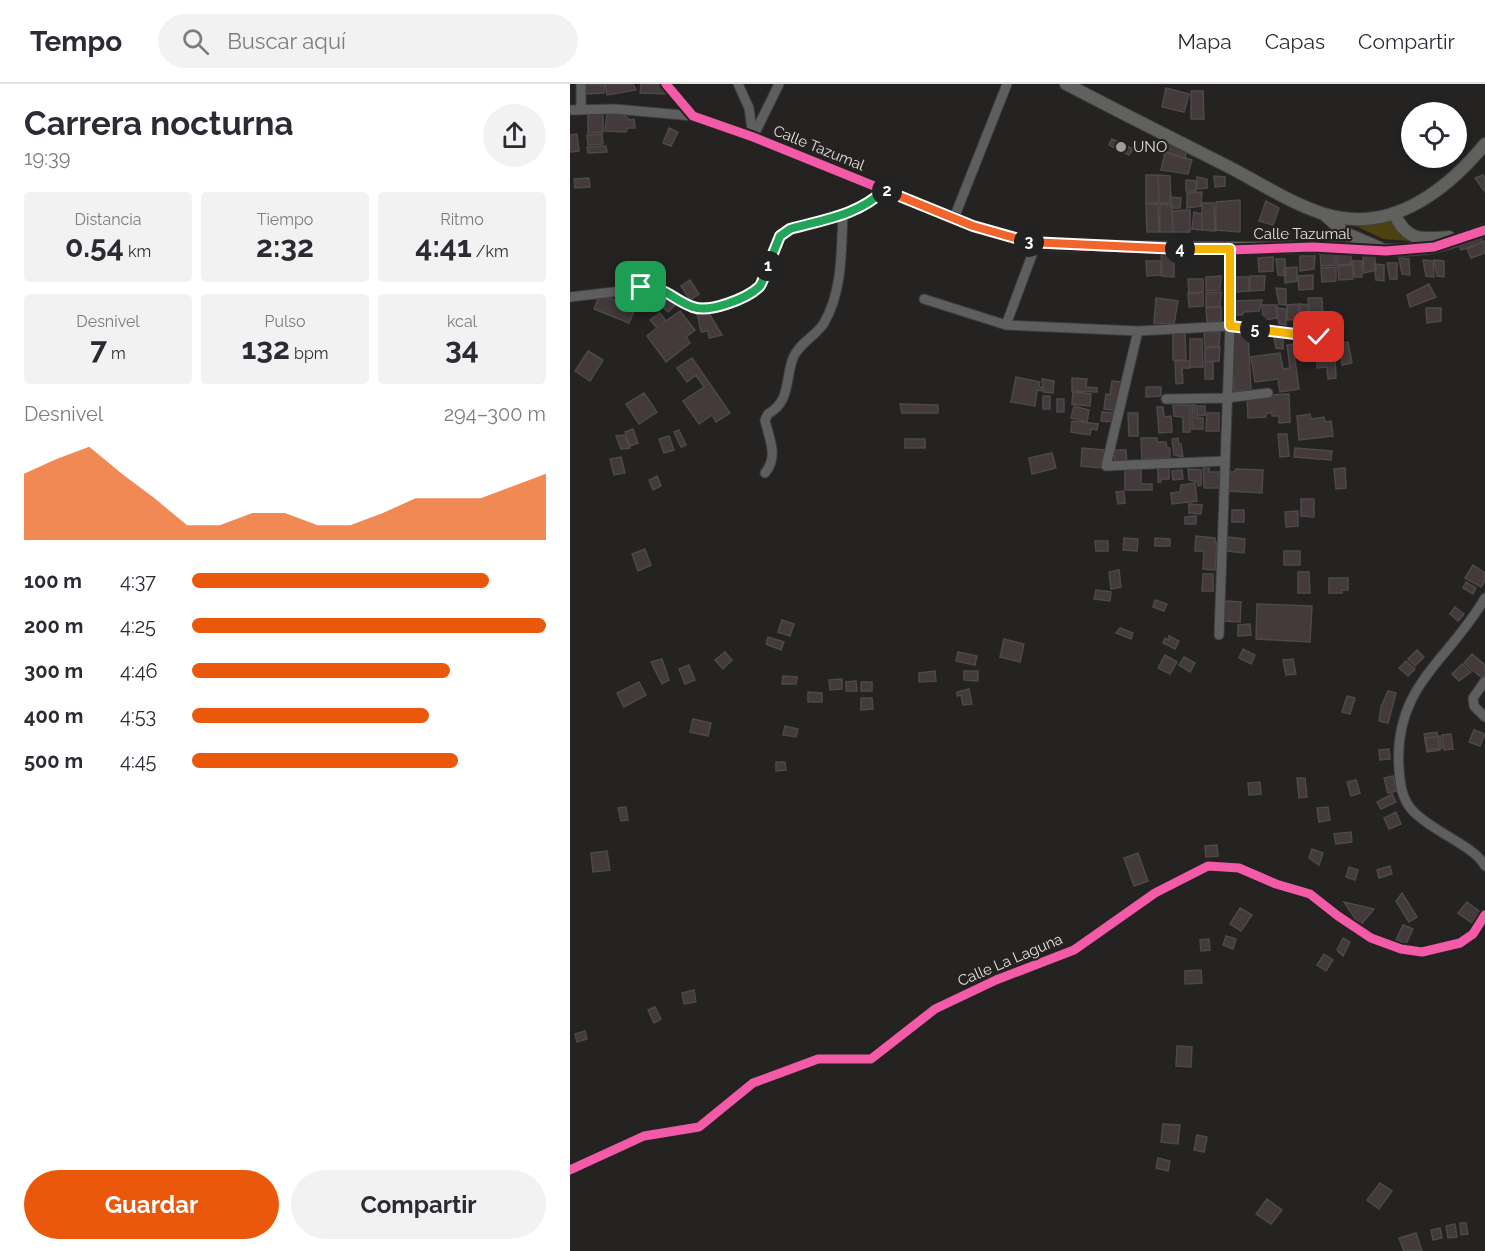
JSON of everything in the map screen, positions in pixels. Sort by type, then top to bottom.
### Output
[{"type":"main road","points":[[1066,84],[1282,196],[1323,213],[1346,218],[1394,213],[1414,206],[1438,192],[1485,144]]},
{"type":"main road","points":[[1323,213],[1345,233],[1386,251]]},
{"type":"main road","points":[[1394,213],[1401,228],[1414,237],[1471,235]]},
{"type":"main road","name":"Calle Tazumal","points":[[1036,244],[1230,249],[1313,247],[1386,251],[1434,247],[1485,230]]},
{"type":"street","points":[[581,84],[581,110]]},
{"type":"street","points":[[666,84],[693,116]]},
{"type":"street","points":[[738,84],[749,108],[753,137]]},
{"type":"street","points":[[753,137],[779,84]]},
{"type":"street","points":[[954,218],[1007,84]]},
{"type":"street","name":"Calle Tazumal","points":[[570,110],[615,109],[693,116],[753,137],[954,218],[1036,244]]},
{"type":"street","points":[[570,297],[656,287],[693,307],[714,309],[760,287],[780,236],[790,229],[843,214],[872,201],[884,190]]},
{"type":"street","points":[[765,473],[772,460],[771,436],[765,420],[783,400],[797,351],[818,331],[834,302],[838,282],[843,214]]},
{"type":"street","points":[[1006,325],[1036,244]]},
{"type":"street","points":[[1219,635],[1230,326],[1230,249]]},
{"type":"street","points":[[924,299],[1006,325],[1138,331],[1230,326],[1319,337]]},
{"type":"street","points":[[1138,331],[1106,466],[1224,461]]},
{"type":"street","points":[[1166,399],[1226,398],[1268,393]]},
{"type":"street","points":[[1485,598],[1474,616],[1409,700],[1399,735],[1398,760],[1400,787],[1410,808],[1424,823],[1475,854],[1485,866]]},
{"type":"street","points":[[1485,681],[1473,698],[1474,706],[1485,717]]},
{"type":"street","name":"Calle La Laguna","points":[[570,1170],[644,1136],[699,1127],[753,1083],[818,1059],[871,1059],[935,1009],[996,980],[1074,950],[1155,893],[1208,866],[1239,868],[1276,884],[1310,894],[1371,938],[1401,949],[1422,952],[1460,943],[1473,934],[1485,915]]},
{"type":"shaded area","points":[[1388,216],[1409,241],[1383,239],[1350,223]]},
{"type":"building","points":[[586,84],[604,85],[604,93],[586,94]]},
{"type":"building","points":[[605,84],[633,84],[636,90],[607,95]]},
{"type":"building","points":[[641,84],[662,84],[671,94],[640,93]]},
{"type":"building","points":[[1166,88],[1189,94],[1184,112],[1162,107]]},
{"type":"building","points":[[1191,91],[1203,91],[1204,119],[1191,119]]},
{"type":"building","points":[[588,112],[603,112],[603,132],[588,133]]},
{"type":"building","points":[[607,113],[624,115],[630,120],[634,119],[635,128],[628,128],[626,132],[605,131]]},
{"type":"building","points":[[669,128],[678,132],[671,146],[663,143]]},
{"type":"building","points":[[577,134],[579,151],[570,152],[570,135]]},
{"type":"building","points":[[602,134],[603,144],[588,145],[587,135]]},
{"type":"building","name":"UNO","points":[[1112,139],[1133,149],[1129,155],[1109,145]]},
{"type":"building","points":[[1168,142],[1187,146],[1185,159],[1165,152]]},
{"type":"building","points":[[606,146],[607,152],[588,153],[587,147]]},
{"type":"building","points":[[1165,152],[1192,160],[1188,174],[1161,170]]},
{"type":"building","points":[[1146,175],[1158,175],[1159,203],[1146,203]]},
{"type":"building","points":[[1158,175],[1170,176],[1171,203],[1159,203]]},
{"type":"building","points":[[1483,175],[1485,179],[1485,192],[1475,178]]},
{"type":"building","points":[[1214,176],[1225,177],[1225,186],[1215,187]]},
{"type":"building","points":[[1197,177],[1207,179],[1207,188],[1197,189]]},
{"type":"building","points":[[589,178],[590,187],[575,188],[574,179]]},
{"type":"building","points":[[1186,180],[1196,181],[1196,191],[1186,191]]},
{"type":"building","points":[[1202,192],[1201,206],[1187,208],[1187,193]]},
{"type":"building","points":[[1170,197],[1181,198],[1180,208],[1171,208]]},
{"type":"building","points":[[1240,200],[1240,232],[1216,230],[1216,202]]},
{"type":"building","points":[[1266,201],[1279,208],[1273,225],[1259,221]]},
{"type":"building","points":[[1202,203],[1214,203],[1215,231],[1202,230]]},
{"type":"building","points":[[1146,204],[1158,204],[1159,232],[1147,232]]},
{"type":"building","points":[[1160,204],[1172,205],[1173,232],[1160,232]]},
{"type":"building","points":[[1190,210],[1190,232],[1173,232],[1172,211]]},
{"type":"building","points":[[1194,212],[1202,214],[1202,230],[1192,229]]},
{"type":"building","points":[[1477,232],[1483,242],[1461,250],[1458,240]]},
{"type":"building","points":[[1485,241],[1485,253],[1471,258],[1467,249]]},
{"type":"building","points":[[1161,248],[1174,249],[1174,277],[1162,276]]},
{"type":"building","points":[[1351,250],[1351,264],[1337,265],[1337,251]]},
{"type":"building","points":[[1374,250],[1376,270],[1364,273],[1363,253]]},
{"type":"building","points":[[1335,251],[1335,265],[1321,266],[1320,252]]},
{"type":"building","points":[[1300,256],[1315,256],[1314,269],[1300,271]]},
{"type":"building","points":[[1273,257],[1273,271],[1259,272],[1258,258]]},
{"type":"building","points":[[1399,258],[1409,259],[1410,275],[1402,274]]},
{"type":"building","points":[[1276,259],[1285,259],[1286,276],[1278,275]]},
{"type":"building","points":[[1423,260],[1433,261],[1434,277],[1426,276]]},
{"type":"building","points":[[1434,260],[1444,261],[1444,277],[1437,276]]},
{"type":"building","points":[[1146,261],[1161,261],[1161,275],[1147,276]]},
{"type":"building","points":[[1352,261],[1362,261],[1362,277],[1355,277]]},
{"type":"building","points":[[1387,263],[1397,263],[1397,279],[1390,279]]},
{"type":"building","points":[[1374,264],[1384,265],[1384,281],[1376,280]]},
{"type":"building","points":[[1353,265],[1353,279],[1339,280],[1338,266]]},
{"type":"building","points":[[1297,267],[1297,281],[1285,283],[1284,268]]},
{"type":"building","points":[[1336,267],[1336,281],[1322,282],[1321,268]]},
{"type":"building","points":[[1313,275],[1313,289],[1299,290],[1298,276]]},
{"type":"building","points":[[1221,276],[1220,290],[1206,291],[1206,277]]},
{"type":"building","points":[[1250,276],[1265,276],[1264,290],[1250,291]]},
{"type":"building","points":[[1234,277],[1249,277],[1249,291],[1235,292]]},
{"type":"building","points":[[1188,279],[1203,279],[1203,293],[1189,294]]},
{"type":"building","points":[[690,280],[699,294],[690,300],[681,286]]},
{"type":"building","points":[[652,281],[676,304],[668,312],[644,289]]},
{"type":"building","points":[[1429,284],[1436,297],[1410,307],[1407,295]]},
{"type":"building","points":[[1276,288],[1286,289],[1286,305],[1279,304]]},
{"type":"building","points":[[1203,292],[1203,306],[1189,307],[1188,293]]},
{"type":"building","points":[[1221,292],[1220,306],[1206,307],[1206,293]]},
{"type":"building","points":[[600,294],[635,309],[629,323],[594,309]]},
{"type":"building","points":[[1156,298],[1178,301],[1174,324],[1154,323]]},
{"type":"building","points":[[1308,298],[1322,298],[1323,320],[1309,321]]},
{"type":"building","points":[[1262,300],[1259,311],[1234,315],[1233,301]]},
{"type":"building","points":[[1299,304],[1299,319],[1287,320],[1287,305]]},
{"type":"building","points":[[1299,304],[1309,305],[1309,321],[1301,321]]},
{"type":"building","points":[[1262,305],[1277,305],[1277,318],[1263,320]]},
{"type":"building","points":[[1221,307],[1221,321],[1207,322],[1206,308]]},
{"type":"building","points":[[1276,308],[1286,309],[1286,325],[1279,324]]},
{"type":"building","points":[[1426,308],[1441,308],[1441,321],[1427,323]]},
{"type":"building","points":[[707,310],[722,335],[709,338],[708,331],[701,332],[697,312]]},
{"type":"building","points":[[680,311],[695,330],[686,337],[690,343],[666,362],[647,336],[657,328],[650,320],[660,313],[666,321]]},
{"type":"building","points":[[1248,331],[1251,391],[1234,391],[1231,332]]},
{"type":"building","points":[[1173,332],[1185,332],[1186,360],[1173,360]]},
{"type":"building","points":[[1204,332],[1220,332],[1219,346],[1205,347]]},
{"type":"building","points":[[1273,332],[1283,332],[1283,349],[1276,348]]},
{"type":"building","points":[[1340,337],[1341,343],[1348,342],[1352,363],[1342,365],[1341,354],[1335,354],[1332,338]]},
{"type":"building","points":[[1190,339],[1202,339],[1203,367],[1190,367]]},
{"type":"building","points":[[1293,344],[1299,389],[1280,392],[1278,379],[1255,382],[1251,357],[1280,353],[1283,369],[1290,368],[1287,345]]},
{"type":"building","points":[[1220,347],[1219,361],[1205,362],[1205,348]]},
{"type":"building","points":[[588,351],[603,360],[590,381],[575,371]]},
{"type":"building","points":[[1335,356],[1336,378],[1328,379],[1327,367],[1317,368],[1317,357]]},
{"type":"building","points":[[692,358],[730,413],[716,422],[712,415],[699,424],[683,401],[704,387],[696,375],[687,382],[677,368]]},
{"type":"building","points":[[1175,361],[1190,361],[1190,368],[1182,368],[1183,383],[1176,384]]},
{"type":"building","points":[[1205,362],[1213,362],[1213,379],[1205,379]]},
{"type":"building","points":[[1016,377],[1040,382],[1039,386],[1043,388],[1042,391],[1037,390],[1035,406],[1011,402]]},
{"type":"building","points":[[1072,378],[1087,379],[1086,387],[1097,388],[1097,392],[1072,391]]},
{"type":"building","points":[[1042,379],[1054,381],[1053,393],[1044,392]]},
{"type":"building","points":[[1112,381],[1122,382],[1118,411],[1104,409],[1106,394],[1110,395]]},
{"type":"building","points":[[1146,387],[1161,387],[1161,396],[1146,397]]},
{"type":"building","points":[[1073,392],[1091,394],[1090,406],[1072,404]]},
{"type":"building","points":[[644,393],[657,412],[639,424],[626,404]]},
{"type":"building","points":[[1289,394],[1290,422],[1279,423],[1279,416],[1272,416],[1272,413],[1266,413],[1266,417],[1248,418],[1247,396]]},
{"type":"building","points":[[1043,396],[1050,396],[1050,409],[1043,409]]},
{"type":"building","points":[[1057,399],[1064,399],[1064,412],[1057,412]]},
{"type":"building","points":[[900,404],[938,405],[938,413],[902,413]]},
{"type":"building","points":[[1173,405],[1190,405],[1190,432],[1183,432],[1183,417],[1174,416]]},
{"type":"building","points":[[1192,405],[1195,405],[1195,418],[1203,418],[1203,429],[1192,429]]},
{"type":"building","points":[[1074,406],[1089,410],[1087,422],[1071,418]]},
{"type":"building","points":[[1197,406],[1205,406],[1205,415],[1197,416]]},
{"type":"building","points":[[1157,407],[1163,407],[1164,417],[1171,416],[1172,432],[1159,433]]},
{"type":"building","points":[[1102,412],[1115,413],[1114,422],[1101,421]]},
{"type":"building","points":[[1128,413],[1138,413],[1138,436],[1129,436]]},
{"type":"building","points":[[1207,413],[1219,413],[1219,431],[1206,431]]},
{"type":"building","points":[[1310,414],[1311,419],[1324,417],[1325,422],[1331,421],[1333,436],[1299,440],[1297,416]]},
{"type":"building","points":[[1072,421],[1098,424],[1097,430],[1091,429],[1090,435],[1071,432]]},
{"type":"building","points":[[633,429],[638,443],[630,446],[625,432]]},
{"type":"building","points":[[679,430],[686,445],[681,447],[674,432]]},
{"type":"building","points":[[1278,434],[1287,434],[1289,456],[1280,457]]},
{"type":"building","points":[[624,435],[630,448],[621,449],[616,436]]},
{"type":"building","points":[[669,436],[674,450],[664,453],[659,439]]},
{"type":"building","points":[[1141,438],[1157,438],[1157,442],[1166,442],[1167,448],[1170,448],[1170,458],[1142,459]]},
{"type":"building","points":[[1178,438],[1183,457],[1174,455],[1172,439]]},
{"type":"building","points":[[905,439],[925,439],[925,448],[905,448]]},
{"type":"building","points":[[1082,448],[1104,450],[1102,468],[1081,466]]},
{"type":"building","points":[[1295,448],[1332,451],[1331,460],[1294,457]]},
{"type":"building","points":[[1114,450],[1126,450],[1127,464],[1115,464]]},
{"type":"building","points":[[1052,453],[1056,468],[1032,474],[1029,458]]},
{"type":"building","points":[[621,457],[625,473],[614,475],[610,459]]},
{"type":"building","points":[[1203,465],[1209,465],[1209,472],[1219,472],[1220,488],[1204,488]]},
{"type":"building","points":[[1158,466],[1169,469],[1169,479],[1161,479],[1161,482],[1158,482]]},
{"type":"building","points":[[1345,468],[1346,488],[1336,489],[1334,469]]},
{"type":"building","points":[[1188,469],[1201,470],[1201,485],[1198,486],[1198,482],[1189,480]]},
{"type":"building","points":[[1236,469],[1263,470],[1262,493],[1228,491],[1229,472],[1234,472]]},
{"type":"building","points":[[1125,470],[1141,470],[1141,484],[1152,484],[1152,490],[1125,490]]},
{"type":"building","points":[[1182,470],[1183,479],[1173,480],[1172,471]]},
{"type":"building","points":[[657,476],[661,486],[653,490],[649,480]]},
{"type":"building","points":[[1195,483],[1197,501],[1172,504],[1171,493],[1180,492],[1181,485]]},
{"type":"building","points":[[1124,491],[1125,503],[1118,504],[1116,492]]},
{"type":"building","points":[[1301,499],[1314,499],[1314,517],[1301,516]]},
{"type":"building","points":[[1189,504],[1202,505],[1201,514],[1189,513]]},
{"type":"building","points":[[1232,510],[1244,510],[1244,522],[1232,522]]},
{"type":"building","points":[[1298,511],[1298,526],[1286,527],[1285,512]]},
{"type":"building","points":[[1196,516],[1196,524],[1185,524],[1185,517]]},
{"type":"building","points":[[1196,536],[1215,538],[1217,542],[1215,570],[1203,569],[1204,551],[1195,551]]},
{"type":"building","points":[[1228,537],[1245,539],[1244,553],[1227,551]]},
{"type":"building","points":[[1124,538],[1138,539],[1137,551],[1123,550]]},
{"type":"building","points":[[1155,538],[1170,539],[1170,546],[1155,546]]},
{"type":"building","points":[[1095,541],[1108,541],[1108,551],[1096,551]]},
{"type":"building","points":[[645,549],[651,565],[638,571],[632,554]]},
{"type":"building","points":[[1284,551],[1300,551],[1300,565],[1284,565]]},
{"type":"building","points":[[1473,565],[1485,573],[1485,581],[1481,587],[1465,578]]},
{"type":"building","points":[[1119,570],[1121,587],[1111,589],[1109,572]]},
{"type":"building","points":[[1298,572],[1309,572],[1310,593],[1298,593]]},
{"type":"building","points":[[1203,574],[1213,574],[1213,591],[1202,591]]},
{"type":"building","points":[[1329,578],[1348,578],[1348,590],[1342,590],[1342,593],[1329,593]]},
{"type":"building","points":[[1466,582],[1476,588],[1473,594],[1463,588]]},
{"type":"building","points":[[1096,590],[1111,592],[1110,601],[1094,599]]},
{"type":"building","points":[[1155,600],[1167,604],[1164,611],[1153,607]]},
{"type":"building","points":[[1225,601],[1241,602],[1240,622],[1224,621]]},
{"type":"building","points":[[1257,604],[1312,606],[1310,642],[1256,639]]},
{"type":"building","points":[[1455,607],[1464,614],[1458,621],[1450,614]]},
{"type":"building","points":[[782,620],[794,624],[790,636],[778,632]]},
{"type":"building","points":[[1250,624],[1251,635],[1238,636],[1238,625]]},
{"type":"building","points":[[1120,628],[1133,633],[1131,639],[1116,633]]},
{"type":"building","points":[[1169,636],[1179,641],[1175,649],[1163,643],[1165,638],[1169,640]]},
{"type":"building","points":[[768,637],[784,642],[781,650],[766,644]]},
{"type":"building","points":[[1004,639],[1024,644],[1020,662],[1000,657]]},
{"type":"building","points":[[1243,649],[1255,655],[1251,664],[1239,658]]},
{"type":"building","points":[[1417,650],[1424,657],[1415,666],[1408,659]]},
{"type":"building","points":[[725,652],[732,660],[723,669],[715,660]]},
{"type":"building","points":[[958,652],[977,656],[975,665],[956,661]]},
{"type":"building","points":[[1472,654],[1485,665],[1485,674],[1482,678],[1464,663]]},
{"type":"building","points":[[1165,655],[1177,662],[1170,674],[1158,668]]},
{"type":"building","points":[[1184,657],[1195,663],[1190,672],[1179,665]]},
{"type":"building","points":[[662,659],[669,680],[662,684],[651,662]]},
{"type":"building","points":[[1293,659],[1296,674],[1286,675],[1283,660]]},
{"type":"building","points":[[1406,661],[1415,669],[1408,676],[1399,668]]},
{"type":"building","points":[[1462,664],[1471,672],[1459,681],[1452,674]]},
{"type":"building","points":[[689,665],[695,680],[685,684],[679,669]]},
{"type":"building","points":[[935,671],[936,681],[919,682],[919,673]]},
{"type":"building","points":[[964,671],[978,671],[978,681],[964,680]]},
{"type":"building","points":[[783,676],[797,677],[796,684],[782,684]]},
{"type":"building","points":[[842,679],[842,689],[830,690],[829,680]]},
{"type":"building","points":[[856,681],[857,691],[846,691],[846,682]]},
{"type":"building","points":[[639,682],[646,695],[624,707],[617,693]]},
{"type":"building","points":[[861,682],[872,682],[872,691],[861,691]]},
{"type":"building","points":[[969,689],[972,704],[963,705],[961,695],[957,696],[957,692]]},
{"type":"building","points":[[1388,691],[1396,693],[1388,723],[1379,721],[1381,707]]},
{"type":"building","points":[[808,692],[822,693],[822,702],[808,702]]},
{"type":"building","points":[[1347,696],[1355,698],[1350,714],[1342,712]]},
{"type":"building","points":[[861,698],[872,698],[873,709],[861,710]]},
{"type":"building","points":[[693,719],[711,723],[708,736],[690,732]]},
{"type":"building","points":[[785,726],[798,729],[796,737],[783,735]]},
{"type":"building","points":[[1474,730],[1485,734],[1480,746],[1469,742]]},
{"type":"building","points":[[1437,732],[1440,750],[1427,752],[1424,734]]},
{"type":"building","points":[[1451,734],[1453,749],[1444,750],[1442,735]]},
{"type":"building","points":[[1440,736],[1442,748],[1427,750],[1426,738]]},
{"type":"building","points":[[1389,749],[1390,759],[1380,760],[1379,750]]},
{"type":"building","points":[[776,762],[785,762],[786,770],[776,771]]},
{"type":"building","points":[[1393,776],[1397,791],[1388,793],[1384,778]]},
{"type":"building","points":[[1297,778],[1305,778],[1307,797],[1299,798]]},
{"type":"building","points":[[1356,780],[1360,793],[1351,796],[1347,782]]},
{"type":"building","points":[[1260,782],[1261,794],[1249,795],[1248,783]]},
{"type":"building","points":[[1392,794],[1396,802],[1381,809],[1377,802]]},
{"type":"building","points":[[626,807],[628,820],[621,821],[618,808]]},
{"type":"building","points":[[1328,807],[1330,820],[1319,822],[1317,808]]},
{"type":"building","points":[[1396,812],[1401,824],[1389,829],[1384,818]]},
{"type":"building","points":[[1351,832],[1352,842],[1336,844],[1334,834]]},
{"type":"building","points":[[1217,845],[1218,856],[1206,857],[1205,846]]},
{"type":"building","points":[[1312,849],[1323,853],[1319,865],[1309,858]]},
{"type":"building","points":[[607,851],[610,870],[593,872],[591,853]]},
{"type":"building","points":[[1138,853],[1148,881],[1134,886],[1124,858]]},
{"type":"building","points":[[1390,866],[1392,874],[1379,878],[1377,870]]},
{"type":"building","points":[[1349,867],[1358,870],[1355,880],[1346,877]]},
{"type":"building","points":[[1402,893],[1417,917],[1409,922],[1396,901]]},
{"type":"building","points":[[1344,902],[1374,909],[1360,926]]},
{"type":"building","points":[[1467,902],[1480,912],[1472,923],[1458,913]]},
{"type":"building","points":[[1240,908],[1252,915],[1241,931],[1230,924]]},
{"type":"building","points":[[1403,925],[1413,929],[1406,944],[1396,940]]},
{"type":"building","points":[[1226,936],[1236,939],[1233,949],[1223,945]]},
{"type":"building","points":[[1343,938],[1350,942],[1343,956],[1337,950]]},
{"type":"building","points":[[1209,939],[1210,950],[1201,951],[1200,940]]},
{"type":"building","points":[[1324,954],[1333,960],[1326,971],[1317,965]]},
{"type":"building","points":[[1201,970],[1202,983],[1185,984],[1185,971]]},
{"type":"building","points":[[694,990],[696,1002],[684,1004],[682,993]]},
{"type":"building","points":[[655,1007],[661,1019],[654,1023],[648,1010]]},
{"type":"building","points":[[585,1031],[587,1039],[577,1042],[575,1034]]},
{"type":"building","points":[[1177,1046],[1192,1047],[1191,1067],[1176,1066]]},
{"type":"building","points":[[1163,1124],[1180,1125],[1178,1144],[1161,1142]]},
{"type":"building","points":[[1197,1135],[1207,1137],[1204,1152],[1194,1150]]},
{"type":"building","points":[[1158,1158],[1170,1161],[1168,1171],[1156,1168]]},
{"type":"building","points":[[1380,1183],[1392,1191],[1379,1209],[1367,1200]]},
{"type":"building","points":[[1267,1199],[1282,1210],[1271,1224],[1256,1214]]},
{"type":"building","points":[[1460,1223],[1466,1223],[1468,1234],[1461,1235]]},
{"type":"building","points":[[1455,1224],[1457,1237],[1448,1238],[1446,1226]]},
{"type":"building","points":[[1440,1228],[1442,1238],[1433,1240],[1431,1230]]},
{"type":"building","points":[[1416,1233],[1422,1251],[1404,1251],[1399,1238]]},
{"type":"cycle path","points":[[666,84],[693,116],[753,137],[973,226],[1036,244],[1230,250],[1313,247],[1386,251],[1434,247],[1485,230]]},
{"type":"cycle path","points":[[570,1170],[644,1136],[699,1127],[753,1083],[818,1059],[871,1059],[935,1009],[996,980],[1074,950],[1155,893],[1208,866],[1239,868],[1276,884],[1310,894],[1371,938],[1401,949],[1422,952],[1460,943],[1473,934],[1485,915]]},
{"type":"place","name":"UNO","points":[[1121,147]]},
{"type":"route","points":[[641,287],[656,287],[693,307],[714,309],[760,287],[780,236],[790,229],[860,208],[884,190],[973,226],[1036,244],[1230,249],[1230,326],[1319,337]]}]
